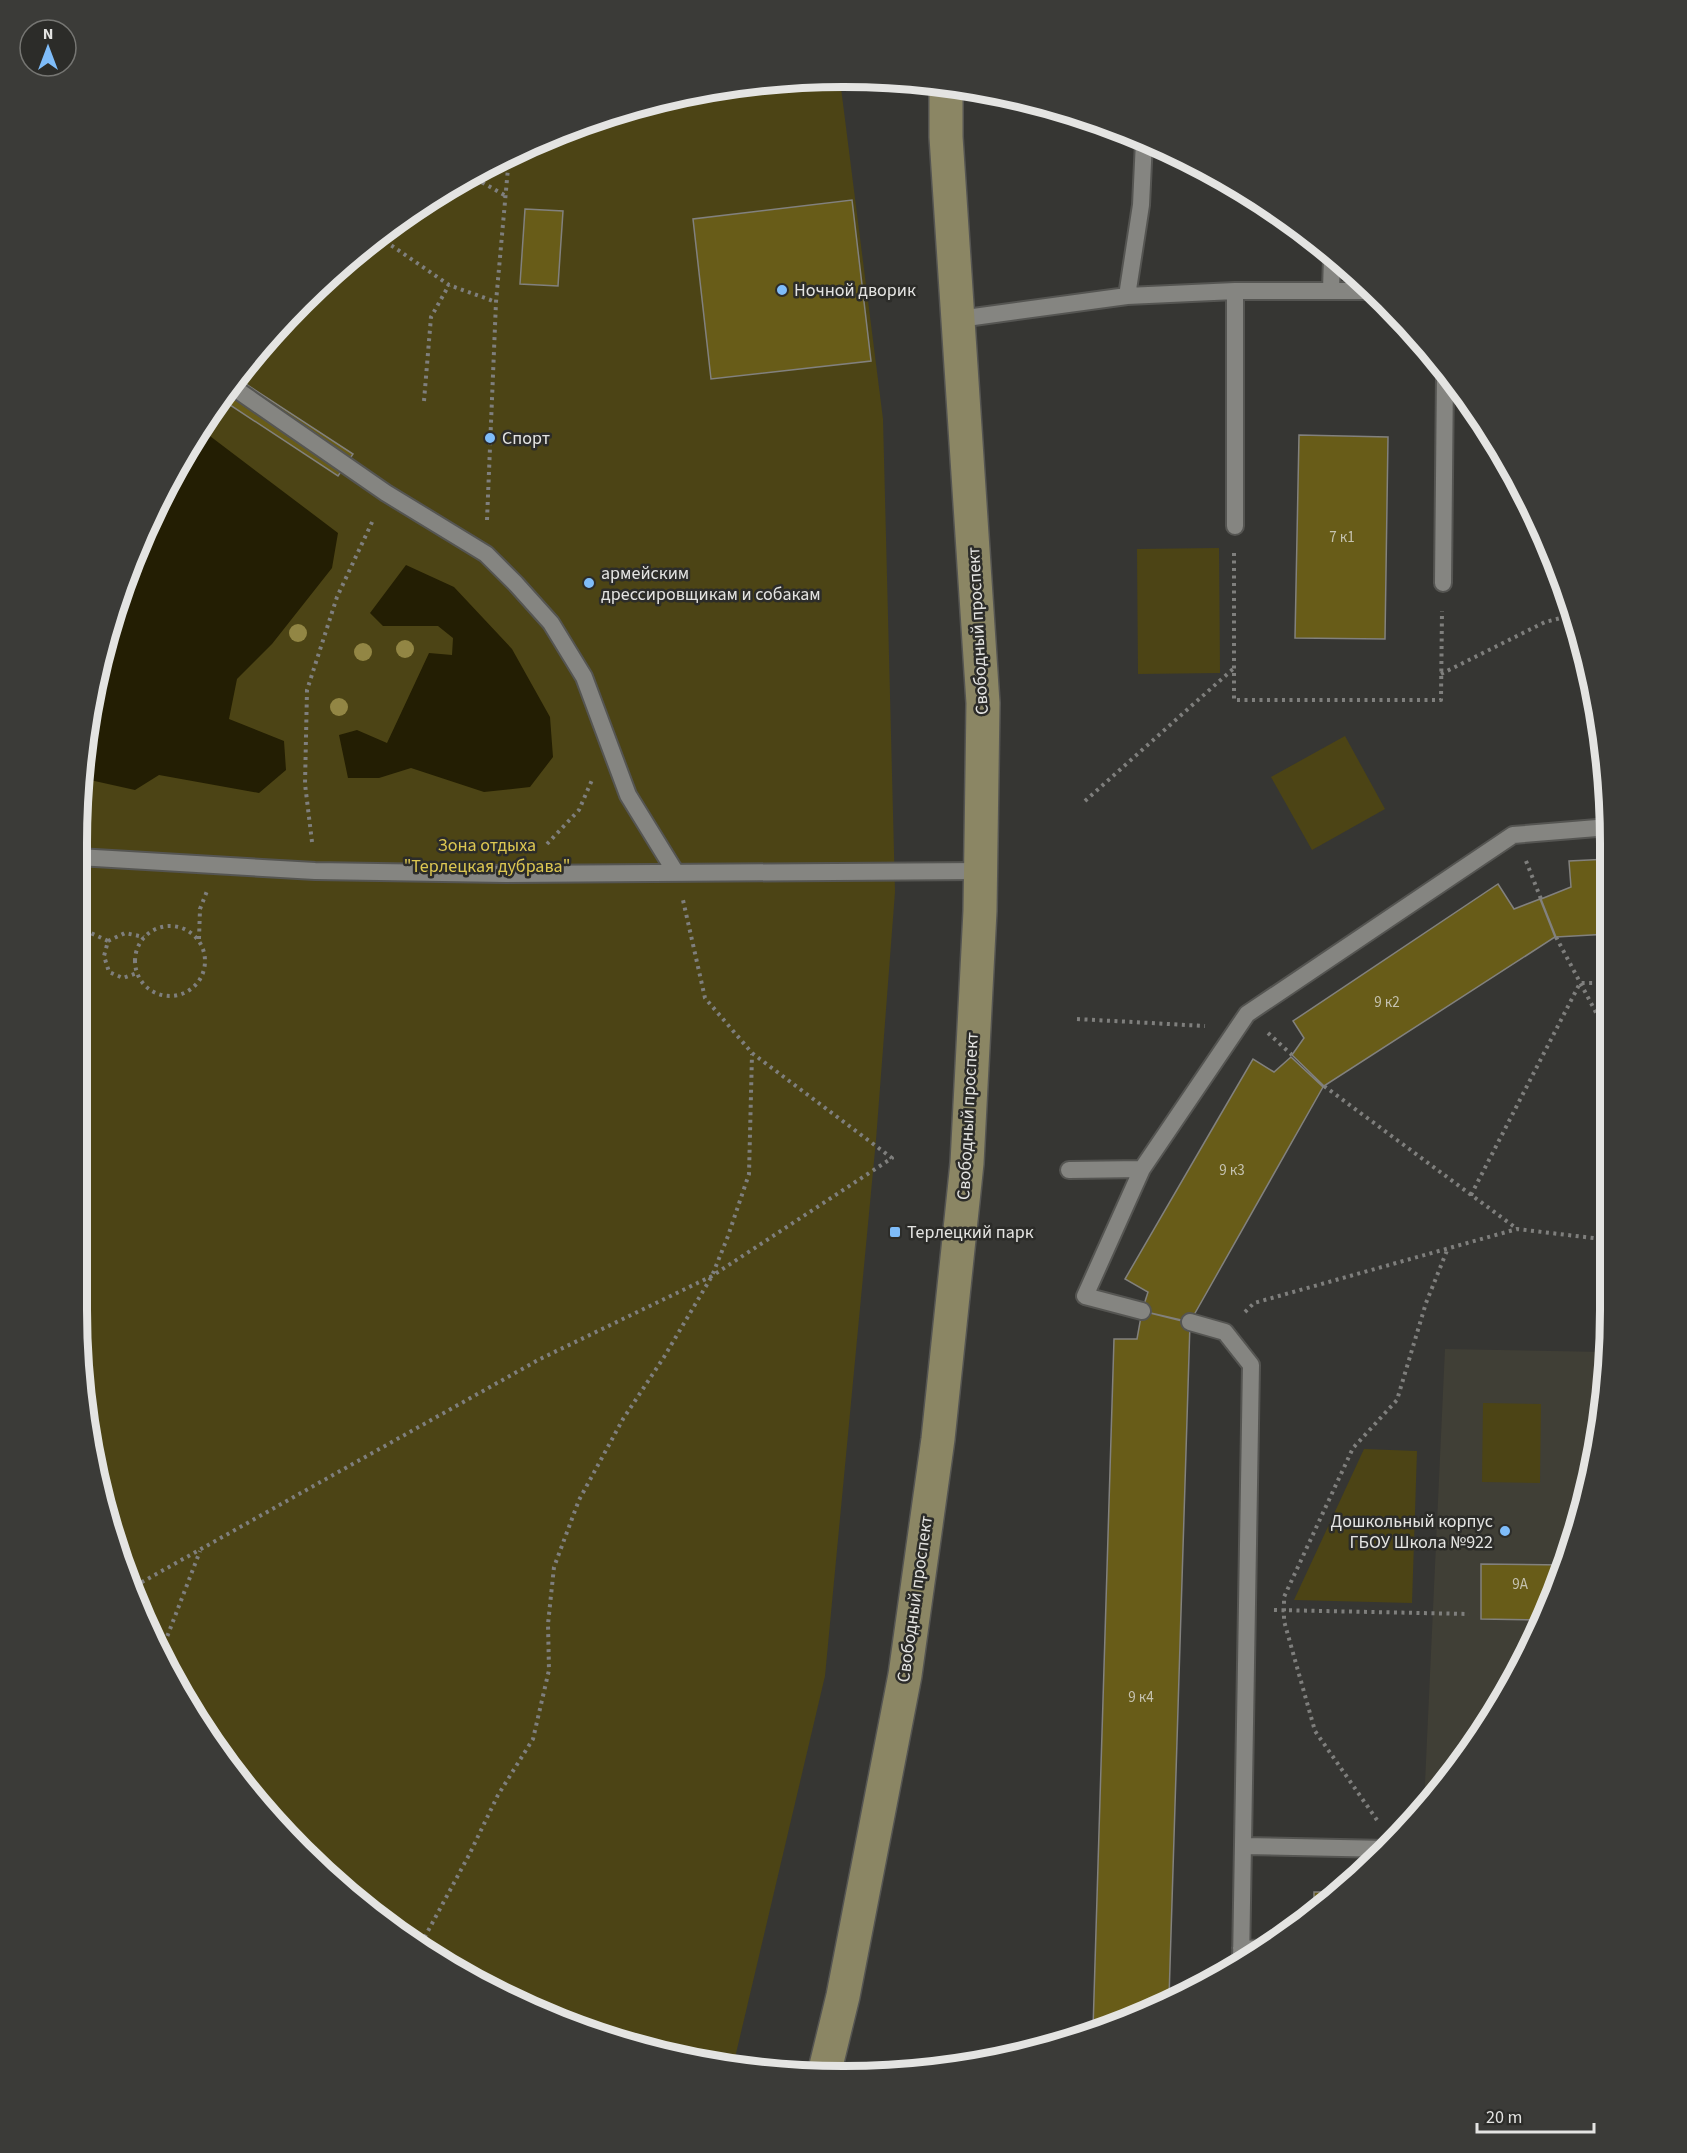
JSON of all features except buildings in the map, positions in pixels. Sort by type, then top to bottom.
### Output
[{"type":"main road","name":"Свободный проспект","points":[[931,92],[952,220]]},
{"type":"main road","name":"Свободный проспект","points":[[826,2065],[843,1996],[905,1675],[939,1439],[967,1163],[981,871],[983,703],[952,220],[946,94]]},
{"type":"lane","points":[[1127,296],[1141,205],[1144,150]]},
{"type":"lane","points":[[1331,291],[1332,266]]},
{"type":"lane","points":[[1234,526],[1235,291]]},
{"type":"lane","points":[[959,319],[1127,296],[1235,291],[1359,291]]},
{"type":"lane","points":[[1443,583],[1445,384]]},
{"type":"lane","points":[[238,390],[386,493],[486,554],[551,623],[585,677],[628,795],[676,873]]},
{"type":"lane","points":[[1142,1311],[1085,1296],[1142,1168],[1247,1014],[1516,835],[1599,828]]},
{"type":"lane","points":[[87,858],[315,871],[505,874],[981,871]]},
{"type":"lane","points":[[1069,1170],[1142,1168]]},
{"type":"lane","points":[[1190,1322],[1225,1332],[1251,1365],[1241,1953]]},
{"type":"lane","points":[[1243,1845],[1373,1849]]},
{"type":"path","points":[[486,554],[496,302],[508,165]]},
{"type":"path","points":[[479,181],[506,196]]},
{"type":"path","points":[[385,241],[449,285],[496,302]]},
{"type":"path","points":[[424,401],[431,317],[449,285]]},
{"type":"path","points":[[315,871],[305,784],[307,690],[337,597],[386,493]]},
{"type":"path","points":[[1234,526],[1234,700],[1441,700],[1443,583]]},
{"type":"path","points":[[1441,674],[1545,622],[1565,617]]},
{"type":"path","points":[[1085,801],[1234,668]]},
{"type":"path","points":[[505,874],[549,842],[579,810],[594,774]]},
{"type":"path","points":[[1516,835],[1541,899]]},
{"type":"path","points":[[200,939],[183,928],[158,926],[144,937],[136,957],[137,973],[155,994],[179,996],[197,983],[207,962],[200,939],[200,909],[216,865]]},
{"type":"path","points":[[139,1585],[540,1359],[712,1276],[892,1158],[752,1053],[705,998],[676,873]]},
{"type":"path","points":[[87,931],[108,941]]},
{"type":"path","points":[[137,973],[123,978],[109,972],[104,956],[108,941],[125,933],[144,937]]},
{"type":"path","points":[[1556,937],[1600,1020]]},
{"type":"path","points":[[1580,983],[1600,983]]},
{"type":"path","points":[[1471,1195],[1580,983]]},
{"type":"path","points":[[1077,1019],[1238,1028]]},
{"type":"path","points":[[424,1939],[498,1795],[533,1739],[549,1670],[548,1624],[554,1567],[579,1500],[623,1419],[664,1357],[712,1276],[749,1174],[752,1053]]},
{"type":"path","points":[[1324,1086],[1517,1229]]},
{"type":"path","points":[[1225,1332],[1254,1303],[1517,1229],[1600,1239]]},
{"type":"path","points":[[1380,1824],[1315,1731],[1284,1621],[1284,1597],[1353,1448],[1397,1400],[1426,1303],[1448,1248]]},
{"type":"path","points":[[165,1643],[200,1551]]},
{"type":"path","points":[[1247,1609],[1469,1614]]},
{"type":"shaded area","points":[[207,434],[338,533],[332,568],[272,644],[237,679],[229,719],[284,741],[286,770],[259,793],[159,775],[135,790],[90,780],[93,745],[102,696],[127,600],[145,554],[165,509]]},
{"type":"shaded area","points":[[406,565],[454,587],[512,649],[550,717],[553,757],[530,787],[484,792],[411,768],[379,778],[348,778],[339,735],[357,730],[387,743],[429,653],[452,655],[453,638],[438,626],[383,626],[370,613]]},
{"type":"shaded area","name":"Дошкольный корпус ГБОУ Школа №922","points":[[1445,1349],[1598,1352],[1594,1408],[1585,1457],[1560,1553],[1542,1599],[1499,1688],[1473,1730],[1425,1793]]},
{"type":"green space","name":"Зона отдыха \"Терлецкая дубрава\"","points":[[841,87],[883,419],[895,892],[876,1140],[825,1676],[735,2058],[648,2040],[600,2026],[509,1988],[465,1965],[423,1939],[383,1910],[309,1844],[275,1808],[214,1730],[165,1644],[127,1553],[102,1457],[93,1408],[87,1309],[87,844],[93,745],[102,696],[127,600],[145,554],[188,465],[214,423],[243,383],[309,309],[383,243],[423,214],[465,188],[554,145],[600,127],[696,102],[745,93]]},
{"type":"green space","points":[[1219,548],[1220,673],[1138,674],[1137,549]]},
{"type":"green space","points":[[1345,736],[1385,809],[1312,850],[1271,777]]},
{"type":"green space","points":[[1483,1403],[1541,1404],[1540,1483],[1482,1482]]},
{"type":"green space","points":[[1364,1449],[1417,1451],[1412,1603],[1294,1600]]},
{"type":"place","name":"Ночной дворик","points":[[782,290]]},
{"type":"place","name":"Спорт","points":[[490,438]]},
{"type":"place","name":"армейским дрессировщикам и собакам","points":[[589,583]]},
{"type":"place","name":"Терлецкий парк","points":[[895,1232]]},
{"type":"place","name":"Дошкольный корпус ГБОУ Школа №922","points":[[1505,1531]]}]
